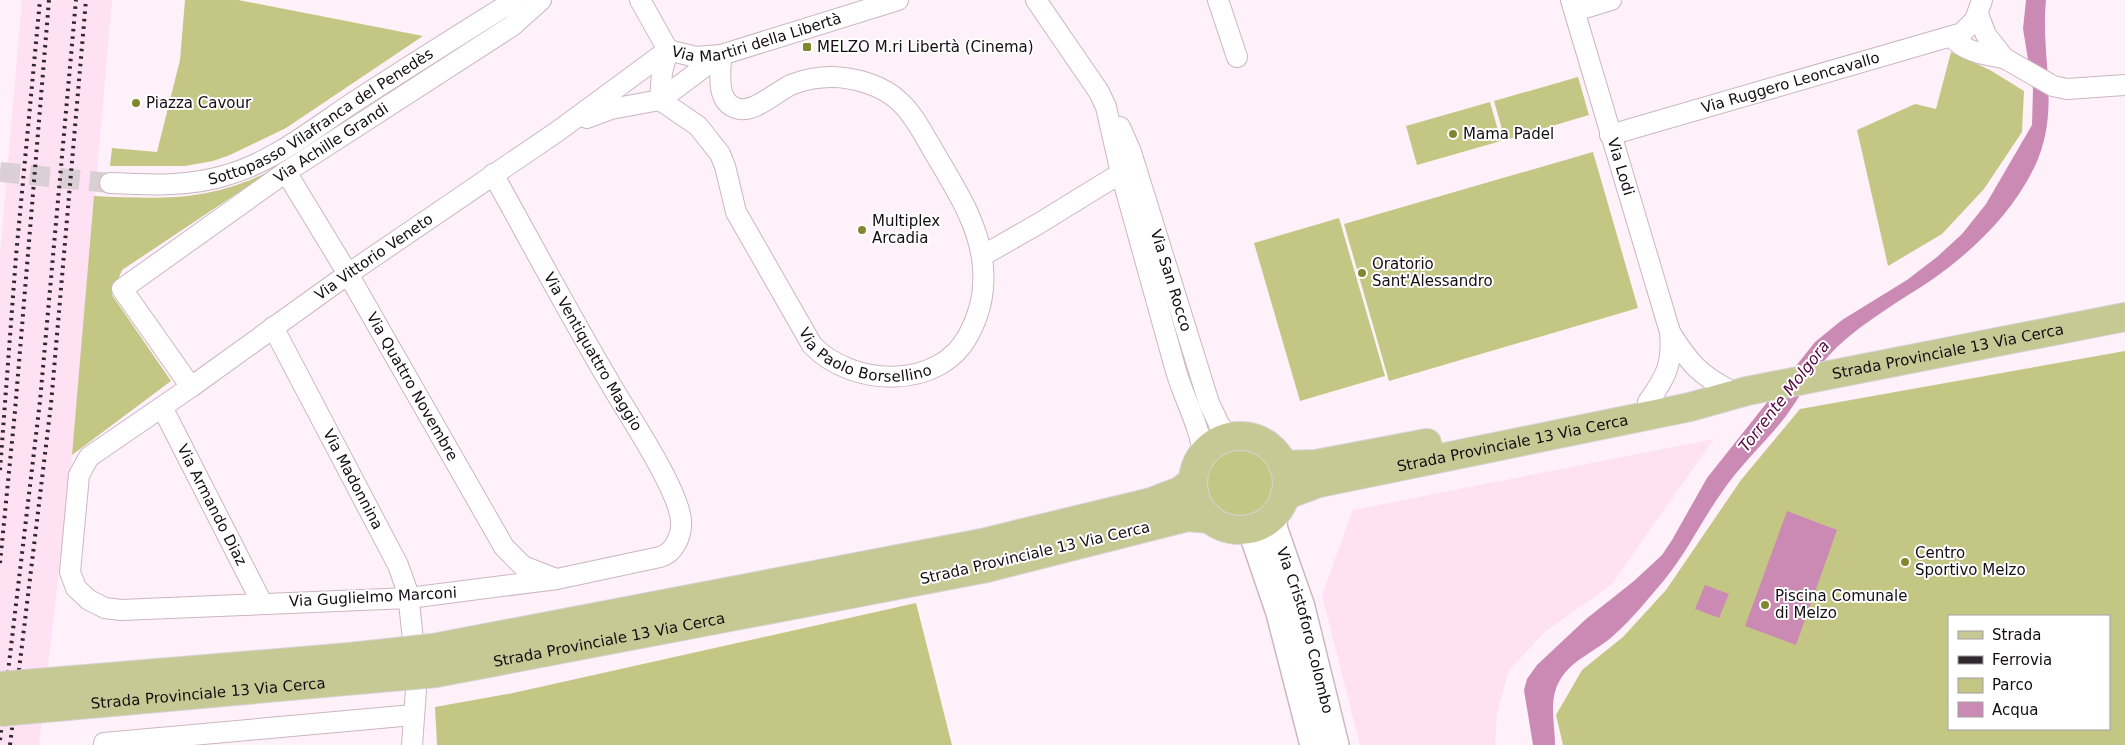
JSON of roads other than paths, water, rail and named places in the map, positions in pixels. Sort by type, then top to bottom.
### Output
[{"type":"main road","name":"Strada Provinciale 13 Via Cerca","points":[[0,712],[436,673],[985,556],[1188,517],[1210,519],[1229,529],[1269,513],[1319,483],[1690,407],[1740,392],[2125,317]]},
{"type":"main road","name":"Strada Provinciale 13 Via Cerca","points":[[1283,465],[1316,464],[1687,394],[1740,392]]},
{"type":"main road","points":[[1210,519],[1196,499],[1193,481],[1196,465],[1213,444],[1229,438],[1245,436],[1264,443],[1276,454],[1283,465],[1286,480],[1269,513]]},
{"type":"main road","name":"Strada Provinciale 13 Via Cerca","points":[[0,686],[350,657],[433,648],[985,556],[1151,502],[1180,491],[1193,481]]},
{"type":"street","name":"Sottopasso Vilafranca del Penedès","points":[[110,183],[155,185],[196,182],[227,175],[250,166],[289,145],[515,0]]},
{"type":"street","name":"Via Achille Grandi","points":[[191,387],[122,289],[286,172],[512,26],[541,0]]},
{"type":"street","name":"Via Martiri della Libertà","points":[[640,0],[668,50],[696,57],[721,54],[898,0]]},
{"type":"street","name":"Via San Rocco","points":[[1036,0],[1094,85],[1123,133],[1129,171],[1181,387],[1199,435],[1203,454]]},
{"type":"street","points":[[1218,0],[1237,57]]},
{"type":"street","points":[[1573,5],[1611,0]]},
{"type":"street","name":"Via Lodi","points":[[1573,5],[1670,332],[1672,355],[1669,366],[1661,384],[1648,402]]},
{"type":"street","points":[[2008,60],[1970,20],[1959,44],[1973,51],[2008,60],[2053,86],[2067,89],[2125,85]]},
{"type":"street","name":"Via Ruggero Leoncavallo","points":[[1610,135],[1970,20]]},
{"type":"street","points":[[660,100],[662,72],[668,50]]},
{"type":"street","name":"Via Vittorio Veneto","points":[[70,572],[79,475],[89,457],[191,387],[348,274],[558,131],[668,50]]},
{"type":"street","name":"Via Vittorio Veneto","points":[[558,131],[611,109],[660,100],[721,54]]},
{"type":"street","name":"Via Paolo Borsellino","points":[[660,100],[693,123],[710,140],[723,160],[736,212],[812,345],[822,355],[843,366],[883,378],[933,368],[949,359],[967,339],[978,316],[984,289],[982,256],[969,215],[952,182],[915,120],[895,97],[867,83],[828,77],[794,83],[752,108],[738,109],[728,104],[722,95],[721,54]]},
{"type":"street","points":[[982,256],[1129,171]]},
{"type":"street","name":"Via San Rocco","points":[[1129,171],[1215,418],[1229,438]]},
{"type":"street","name":"Via Quattro Novembre","points":[[286,172],[348,274],[504,547],[523,566],[558,579]]},
{"type":"street","name":"Via Ventiquattro Maggio","points":[[493,174],[596,360],[664,476],[678,508],[681,520],[679,534]]},
{"type":"street","name":"Via Madonnina","points":[[273,327],[398,565],[409,598],[416,690],[412,745]]},
{"type":"street","name":"Via Lodi","points":[[1670,332],[1695,369],[1714,382],[1740,392]]},
{"type":"street","points":[[1181,387],[1206,393]]},
{"type":"street","name":"Via Armando Diaz","points":[[162,407],[262,603]]},
{"type":"street","name":"Via Cristoforo Colombo","points":[[1269,513],[1279,613],[1313,745]]},
{"type":"street","name":"Via Cristoforo Colombo","points":[[1269,513],[1302,607],[1336,745]]},
{"type":"street","name":"Via Guglielmo Marconi","points":[[70,572],[74,585],[80,593],[93,603],[106,608],[121,610],[409,598],[558,579],[667,555],[676,544],[679,534]]},
{"type":"street","points":[[104,743],[413,715]]},
{"type":"water","name":"Torrente Molgora","points":[[2026,0],[2046,0],[2045,22],[2049,105],[2042,147],[2034,168],[2015,200],[1991,230],[1963,256],[1933,279],[1860,328],[1837,347],[1816,371],[1786,416],[1729,482],[1665,579],[1621,629],[1571,666],[1565,673],[1556,688],[1554,696],[1555,745],[1533,745],[1524,690],[1527,679],[1537,665],[1586,619],[1634,581],[1662,555],[1707,478],[1815,342],[1842,320],[1907,280],[1937,257],[1962,234],[1986,204],[2032,125],[2033,89],[2023,29]]},
{"type":"water","name":"Piscina Comunale di Melzo","points":[[1787,511],[1837,530],[1796,645],[1745,626]]},
{"type":"water","points":[[1705,585],[1729,594],[1719,618],[1695,609]]},
{"type":"tunnel","points":[[0,172],[110,183]]},
{"type":"railway","points":[[0,470],[16,256],[40,0]]},
{"type":"railway","points":[[0,563],[15,411],[49,0]]},
{"type":"railway","points":[[0,740],[40,401],[76,0]]},
{"type":"railway","points":[[10,745],[51,404],[86,0]]},
{"type":"place","name":"MELZO M.ri Libertà (Cinema)","points":[[807,47]]},
{"type":"place","name":"Piazza Cavour","points":[[136,103]]},
{"type":"place","name":"Mama Padel","points":[[1453,134]]},
{"type":"place","name":"Multiplex Arcadia","points":[[862,230]]},
{"type":"place","name":"Oratorio Sant'Alessandro","points":[[1362,273]]},
{"type":"place","name":"Centro Sportivo Melzo","points":[[1905,562]]},
{"type":"place","name":"Piscina Comunale di Melzo","points":[[1765,605]]}]
